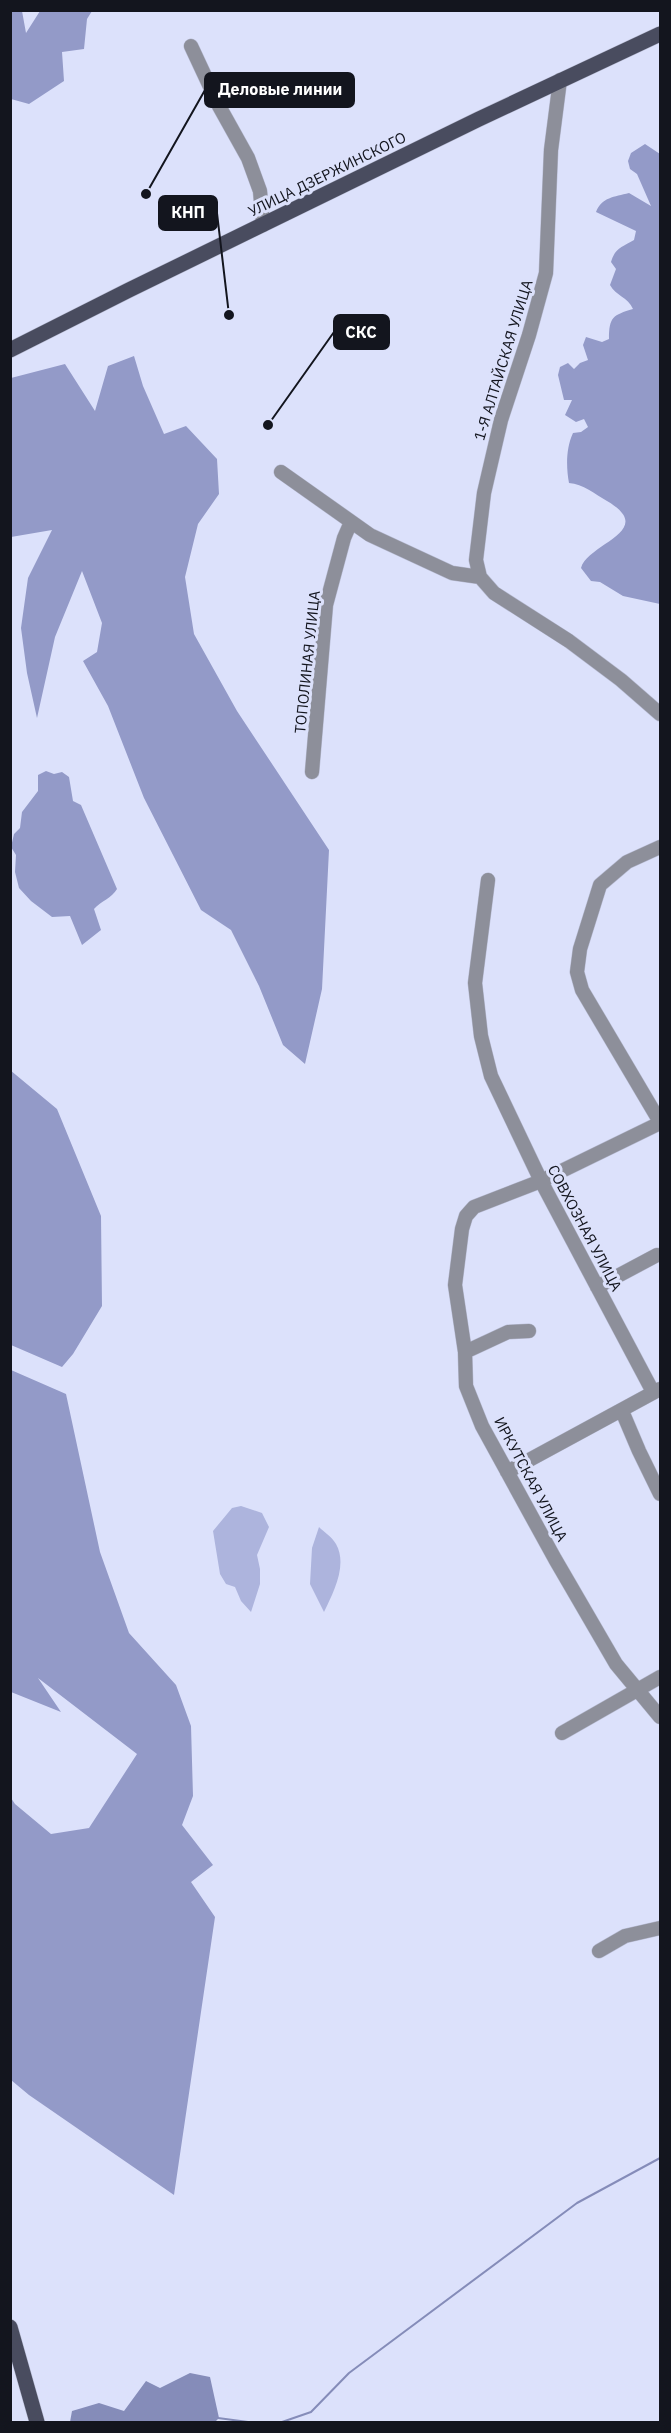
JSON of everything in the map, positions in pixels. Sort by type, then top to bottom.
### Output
[{"type":"main road","name":"УЛИЦА ДЗЕРЖИНСКОГО","points":[[10,350],[560,80],[660,34]]},
{"type":"main road","points":[[10,2327],[38,2422]]},
{"type":"street","points":[[191,46],[219,106],[248,158],[260,191],[263,225]]},
{"type":"street","name":"1-Я АЛТАЙСКАЯ УЛИЦА","points":[[480,577],[476,552],[484,493],[501,420],[529,335],[546,273],[549,254],[551,150],[560,80]]},
{"type":"street","points":[[281,472],[370,535],[452,573],[480,577],[494,593],[569,641],[621,680],[660,714]]},
{"type":"street","name":"ТОПОЛИНАЯ УЛИЦА","points":[[312,772],[326,605],[344,538],[351,522]]},
{"type":"street","points":[[541,1181],[660,1123],[582,990],[577,972],[580,949],[600,885],[627,862],[660,847]]},
{"type":"street","name":"СОВХОЗНАЯ УЛИЦА","points":[[488,880],[476,983],[481,1036],[492,1076],[541,1181],[597,1287],[657,1390]]},
{"type":"street","name":"ИРКУТСКАЯ УЛИЦА","points":[[541,1181],[474,1207],[466,1216],[462,1229],[455,1285],[465,1352],[466,1386],[482,1426],[616,1664],[660,1717]]},
{"type":"street","points":[[597,1287],[657,1255]]},
{"type":"street","points":[[465,1352],[508,1332],[529,1331]]},
{"type":"street","points":[[507,1472],[657,1390]]},
{"type":"street","points":[[622,1411],[660,1494]]},
{"type":"street","points":[[562,1733],[660,1677]]},
{"type":"street","points":[[599,1951],[625,1936],[660,1928]]},
{"type":"shaded area","points":[[10,11],[22,11],[26,33],[40,11],[92,11],[87,19],[84,49],[62,52],[64,81],[29,104],[11,99]]},
{"type":"shaded area","points":[[645,144],[660,154],[660,604],[623,596],[600,582],[591,581],[581,568],[586,559],[623,529],[625,521],[621,511],[607,501],[584,487],[569,483],[567,458],[573,433],[581,432],[588,427],[584,419],[576,422],[565,415],[572,400],[564,400],[558,375],[560,367],[568,363],[574,369],[580,363],[588,360],[583,345],[586,337],[602,342],[609,339],[611,321],[617,315],[633,309],[610,285],[616,269],[611,262],[613,257],[619,248],[634,240],[636,231],[596,212],[605,200],[629,193],[651,206],[637,174],[630,169],[628,161],[631,153]]},
{"type":"shaded area","points":[[134,356],[143,386],[164,434],[186,426],[217,459],[219,494],[198,524],[185,577],[194,634],[237,711],[329,850],[322,989],[305,1064],[283,1045],[259,986],[231,930],[201,910],[144,798],[108,706],[83,661],[97,652],[102,623],[82,571],[55,637],[37,718],[27,673],[21,628],[28,578],[52,530],[11,537],[11,378],[65,364],[95,411],[108,366]]},
{"type":"shaded area","points":[[46,771],[54,774],[62,772],[69,777],[73,801],[81,805],[117,889],[94,909],[101,930],[82,945],[70,916],[52,917],[31,901],[19,888],[15,872],[16,855],[11,847],[14,834],[20,828],[22,812],[38,791],[38,775]]},
{"type":"shaded area","points":[[10,1070],[57,1109],[101,1216],[102,1306],[73,1354],[62,1367],[11,1345]]},
{"type":"shaded area","points":[[11,1370],[66,1394],[100,1552],[129,1633],[176,1685],[191,1726],[193,1796],[182,1825],[213,1865],[191,1882],[215,1917],[174,2195],[29,2095],[11,2080],[11,1798],[51,1834],[89,1828],[137,1754],[38,1678],[61,1712],[11,1692]]},
{"type":"shaded area","points":[[241,1506],[262,1513],[269,1527],[257,1555],[260,1584],[251,1612],[241,1601],[235,1587],[226,1584],[220,1574],[213,1531],[232,1508]]},
{"type":"shaded area","points":[[319,1527],[336,1544],[340,1561],[338,1579],[324,1612],[310,1584],[312,1548]]},
{"type":"shaded area","points":[[190,2373],[210,2377],[219,2418],[215,2422],[70,2422],[72,2411],[99,2403],[124,2411],[146,2381],[160,2388]]},
{"type":"waterway","points":[[282,2422],[311,2412],[349,2373],[577,2203],[660,2158]]},
{"type":"waterway","points":[[218,2418],[248,2422]]},
{"type":"place","name":"Деловые линии","points":[[146,194]]},
{"type":"place","name":"КНП","points":[[229,315]]},
{"type":"place","name":"СКС","points":[[268,425]]}]
